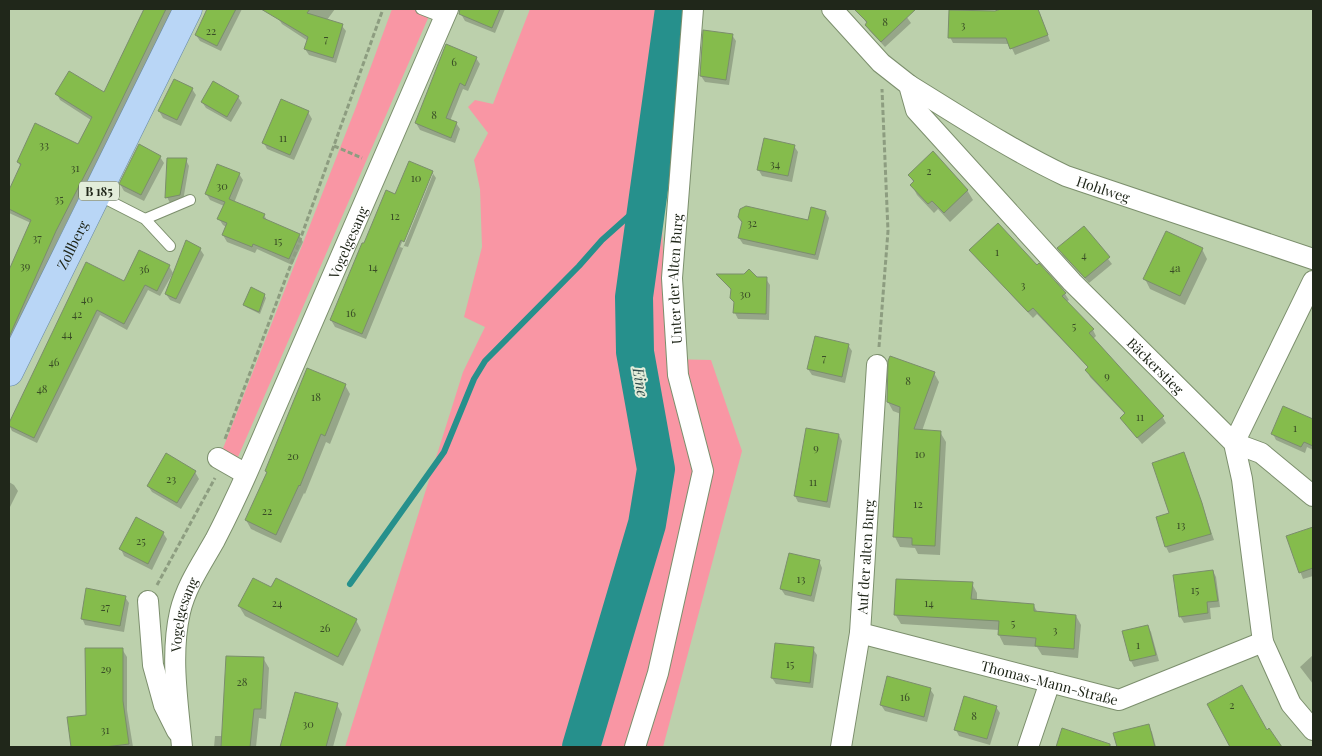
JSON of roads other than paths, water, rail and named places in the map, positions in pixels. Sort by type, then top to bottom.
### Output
[{"type":"main road","name":"Zollberg","points":[[9,372],[188,9]]},
{"type":"street","name":"Unter der Alten Burg","points":[[636,747],[658,673],[703,470],[678,375],[672,278],[693,9]]},
{"type":"street","points":[[832,9],[881,63],[909,85]]},
{"type":"street","name":"Vogelgesang","points":[[181,743],[175,655],[177,627],[181,609],[190,585],[215,540],[246,474],[377,175],[444,12]]},
{"type":"street","name":"Hohlweg","points":[[909,85],[1031,160],[1066,176],[1313,259]]},
{"type":"street","name":"Bäckerstieg","points":[[909,85],[916,110],[968,168],[1072,282],[1234,444]]},
{"type":"street","points":[[1313,281],[1234,444],[1242,479],[1263,642],[1291,704],[1313,730]]},
{"type":"street","name":"Auf der alten Burg","points":[[842,747],[860,633],[877,365]]},
{"type":"street","points":[[1234,444],[1261,452],[1313,496]]},
{"type":"street","points":[[218,458],[246,474]]},
{"type":"street","name":"Vogelgesang","points":[[148,601],[153,665],[164,705],[181,743]]},
{"type":"street","name":"Thomas-Mann-Straße","points":[[860,633],[1119,700],[1263,642]]},
{"type":"street","points":[[1028,747],[1050,682]]},
{"type":"lane","points":[[421,9],[444,12]]},
{"type":"lane","points":[[97,194],[145,219],[170,246]]},
{"type":"lane","points":[[145,219],[190,200]]},
{"type":"waterway","name":"Eine","points":[[581,747],[647,524],[656,469],[635,352],[634,297],[674,9]]},
{"type":"waterway","points":[[350,584],[444,452],[474,379],[485,361],[579,266],[602,240],[649,198]]}]
